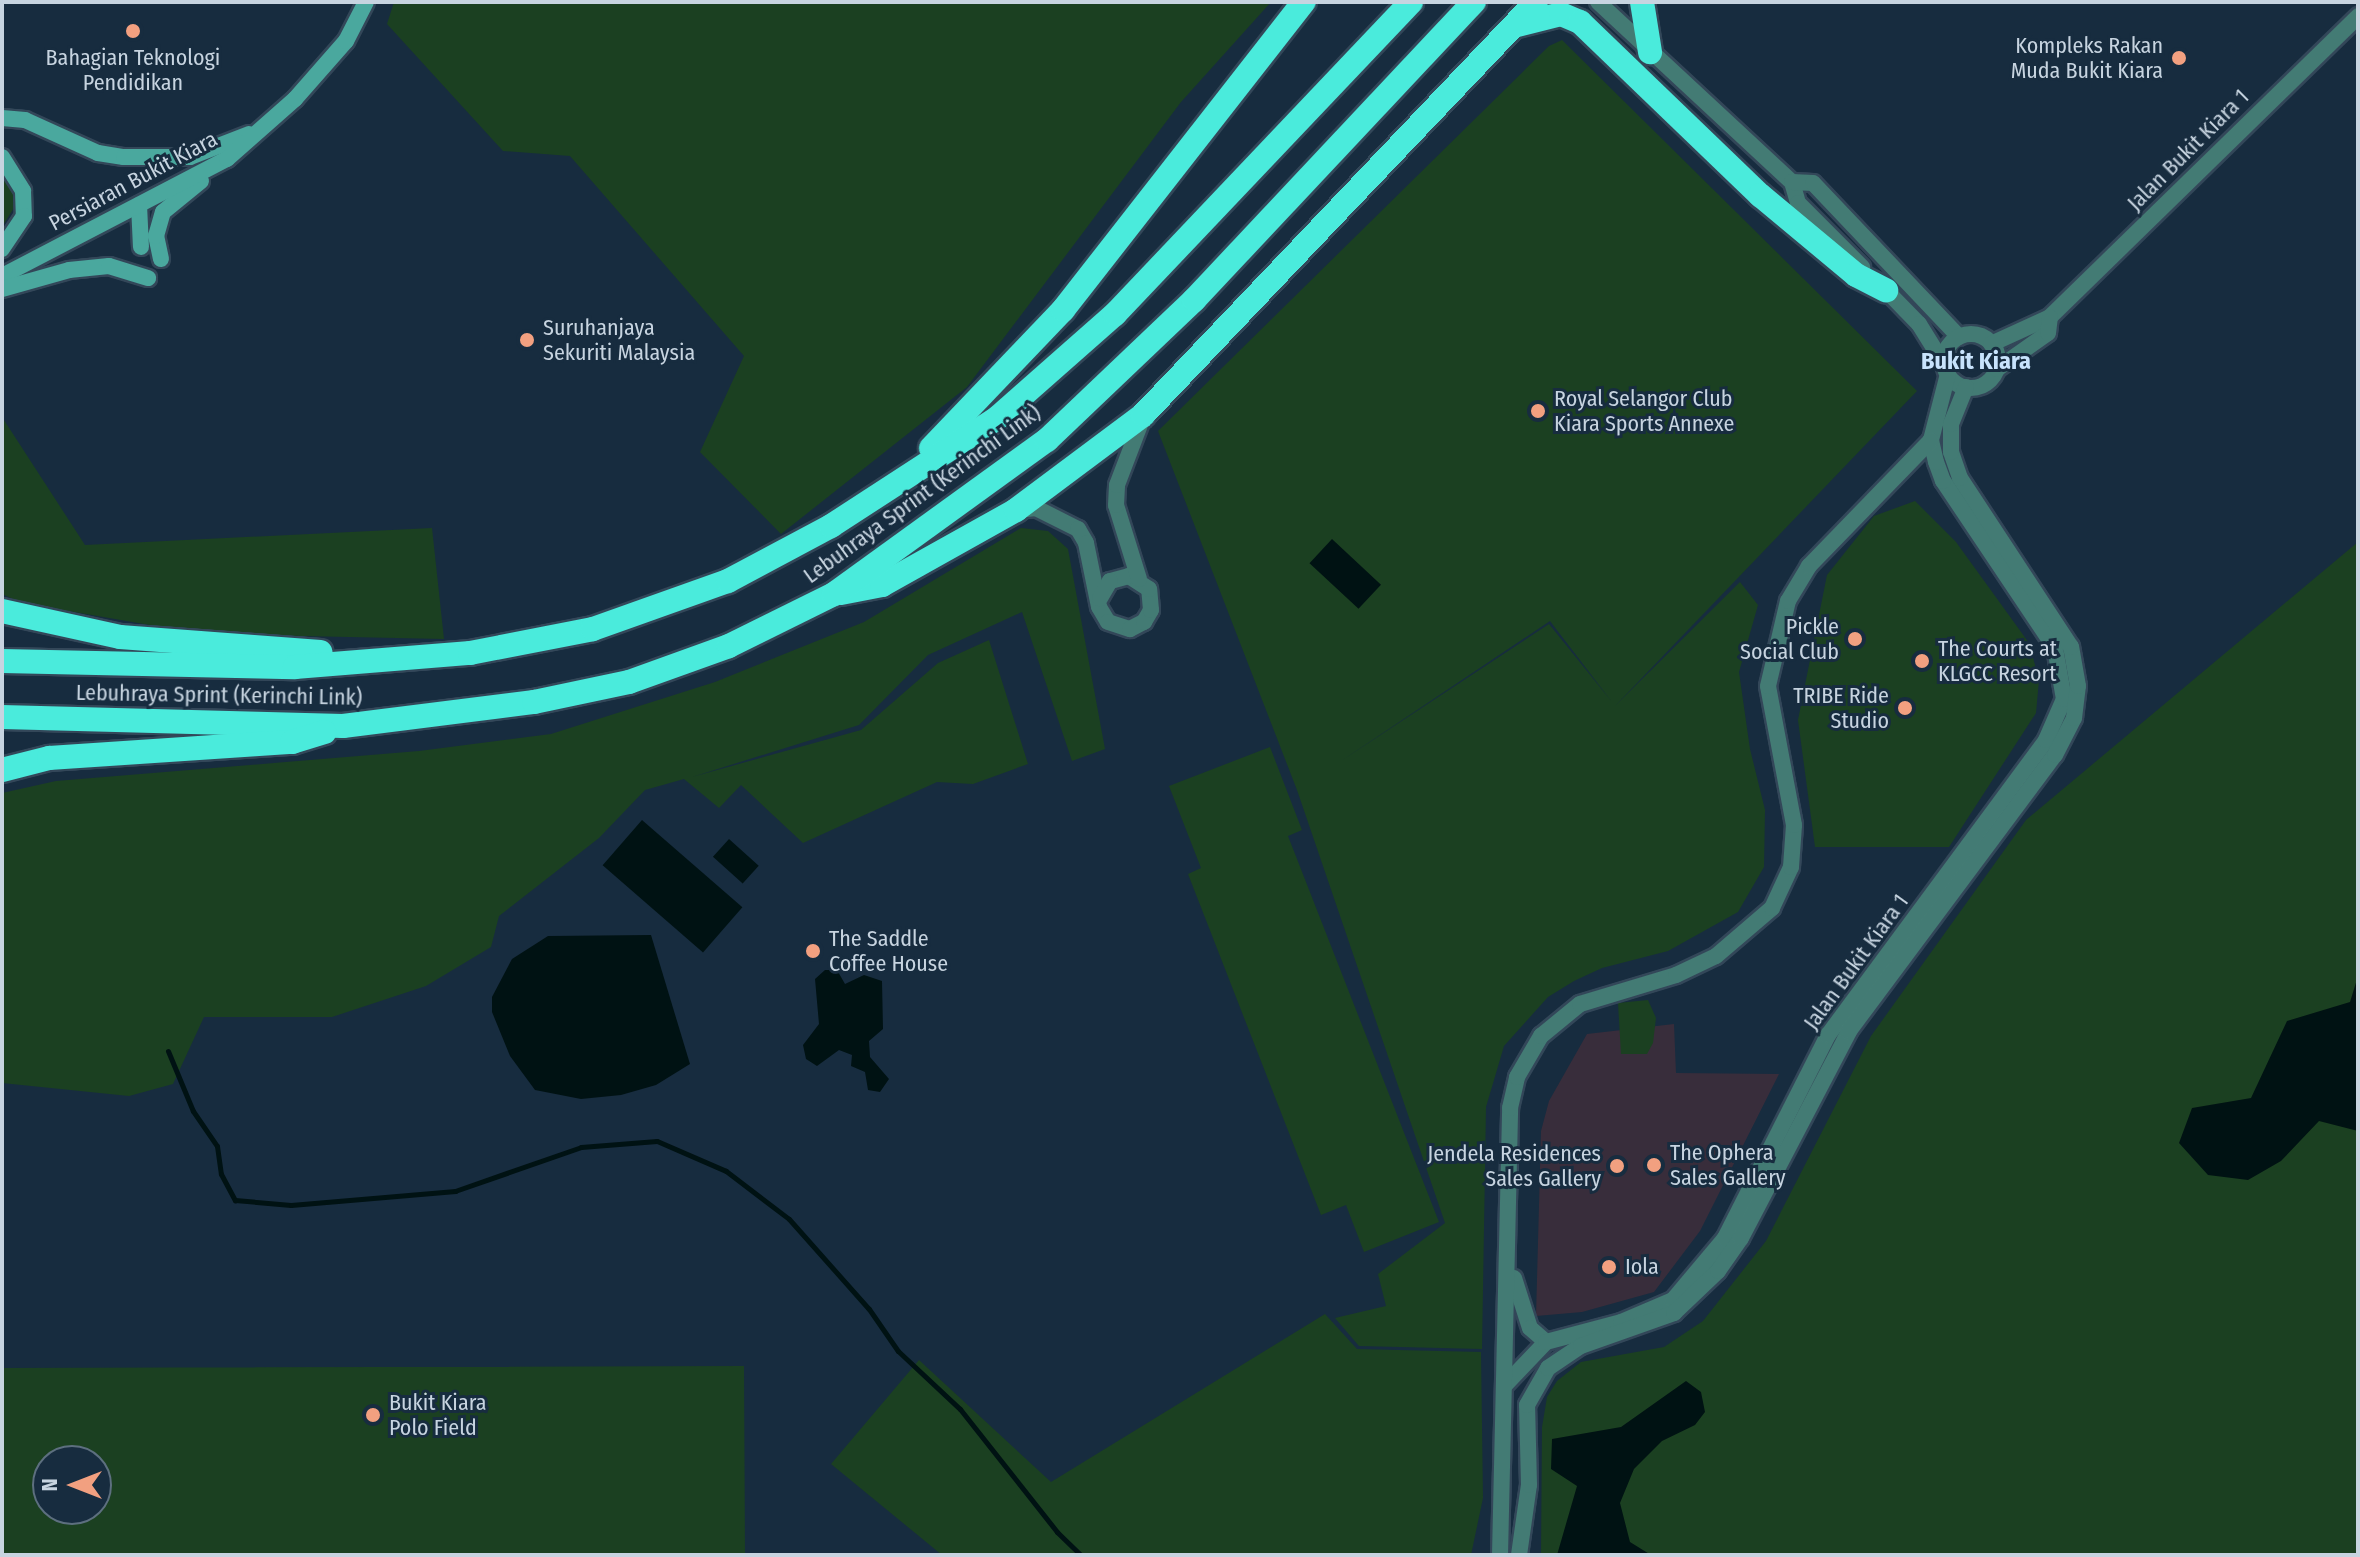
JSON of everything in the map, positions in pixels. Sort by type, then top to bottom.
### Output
[{"type":"highway","points":[[895,483],[1063,310],[1304,2]]},
{"type":"highway","name":"Lebuhraya Sprint (Kerinchi Link)","points":[[2,661],[295,667],[470,653],[593,629],[666,606],[728,581],[806,540],[997,418],[1115,314],[1411,2]]},
{"type":"highway","name":"Lebuhraya Sprint (Kerinchi Link)","points":[[2,717],[343,726],[503,707],[629,682],[729,646],[834,594],[1047,440],[1194,300],[1474,2]]},
{"type":"highway","points":[[834,594],[882,585],[1016,510],[1143,415],[1536,2]]},
{"type":"highway","points":[[1642,2],[1650,52]]},
{"type":"highway","points":[[1511,28],[1537,17],[1561,14],[1580,22],[1760,195],[1856,275],[1886,290]]},
{"type":"highway","points":[[2,611],[70,629],[196,645],[470,653]]},
{"type":"highway","points":[[2,770],[49,758],[292,742],[343,726]]},
{"type":"street","name":"Persiaran Bukit Kiara","points":[[2,276],[227,159],[295,99],[346,41],[366,2]]},
{"type":"street","points":[[1500,1555],[1510,1108],[1525,1055],[1580,1004],[1676,975],[1716,956],[1772,908],[1791,867],[1794,825],[1768,686],[1776,637],[1788,601],[1809,566],[1931,440],[1946,370],[1947,349],[1959,337],[1976,335],[1991,344],[1997,369],[1982,386],[1966,387],[1946,370],[1919,324],[1798,203],[1792,182],[1598,2]]},
{"type":"street","name":"Jalan Bukit Kiara 1","points":[[1991,344],[2050,317],[2358,16]]},
{"type":"street","points":[[2,118],[25,120],[98,153],[138,158],[190,157],[253,133]]},
{"type":"street","points":[[2,157],[23,191],[24,216],[2,249]]},
{"type":"street","points":[[161,259],[156,236],[163,212],[227,159]]},
{"type":"street","points":[[1792,182],[1813,183],[1959,337]]},
{"type":"street","points":[[139,205],[141,247]]},
{"type":"street","points":[[2,289],[69,270],[109,266],[148,278]]},
{"type":"street","name":"Jalan Bukit Kiara 1","points":[[1997,369],[2048,333],[2050,317]]},
{"type":"street","name":"Jalan Bukit Kiara 1","points":[[1519,1555],[1529,1485],[1527,1405],[1548,1368],[1581,1346],[1639,1330],[1674,1313],[1718,1271],[1741,1238],[1849,1031],[2055,755],[2074,718],[2078,686],[2071,647],[1960,478],[1951,452],[1951,424],[1966,387]]},
{"type":"street","points":[[1016,510],[1036,508],[1078,529],[1086,543],[1108,622],[1122,629],[1137,627],[1148,617],[1152,603],[1139,579],[1116,505],[1117,485],[1143,415]]},
{"type":"street","name":"Jalan Bukit Kiara 1","points":[[1546,1342],[1621,1322],[1673,1300],[1725,1238],[1828,1035],[2046,740],[2064,699],[2055,648],[1943,481],[1931,440]]},
{"type":"street","points":[[1100,598],[1110,581],[1139,579]]},
{"type":"street","points":[[1506,1384],[1546,1342],[1523,1315],[1508,1257]]},
{"type":"shaded area","points":[[1332,539],[1381,585],[1358,609],[1309,563]]},
{"type":"shaded area","points":[[642,820],[742,907],[703,953],[603,865]]},
{"type":"shaded area","points":[[729,839],[759,866],[743,884],[713,857]]},
{"type":"shaded area","points":[[651,935],[690,1064],[656,1085],[621,1095],[581,1099],[535,1090],[510,1056],[492,1012],[492,997],[512,959],[548,936]]},
{"type":"shaded area","points":[[825,970],[837,970],[845,984],[864,975],[882,981],[883,1029],[869,1041],[870,1057],[889,1079],[880,1092],[868,1090],[865,1072],[851,1066],[852,1055],[839,1050],[817,1066],[806,1059],[803,1045],[819,1024],[815,979]]},
{"type":"shaded area","points":[[2358,976],[2358,1131],[2319,1121],[2281,1161],[2248,1180],[2208,1175],[2179,1143],[2192,1108],[2251,1098],[2287,1021],[2350,1002]]},
{"type":"shaded area","points":[[1674,1024],[1676,1073],[1779,1074],[1700,1231],[1654,1292],[1582,1312],[1536,1316],[1541,1131],[1549,1101],[1587,1034]]},
{"type":"shaded area","points":[[1686,1381],[1701,1392],[1705,1412],[1695,1425],[1662,1441],[1634,1469],[1620,1503],[1630,1542],[1651,1555],[1557,1555],[1577,1486],[1551,1469],[1552,1439],[1621,1427]]},
{"type":"green space","points":[[394,2],[1271,2],[1181,102],[967,387],[781,534],[700,452],[744,356],[570,156],[503,151],[387,24]]},
{"type":"green space","name":"Royal Selangor Club Kiara Sports Annexe","points":[[1562,40],[1917,391],[1615,706],[1740,582],[1758,605],[1739,672],[1750,749],[1765,810],[1764,867],[1738,912],[1668,951],[1602,968],[1574,981],[1548,997],[1504,1046],[1486,1107],[1482,1349],[1359,1346],[1335,1318],[1386,1306],[1378,1274],[1445,1223],[1297,790],[1158,431],[1549,46]],"holes":[[[1550,621],[1612,702],[1549,624],[1341,761]]]},
{"type":"green space","points":[[2,174],[16,192],[17,203],[2,227]]},
{"type":"green space","points":[[2,417],[85,545],[432,528],[444,639],[202,634],[22,603],[2,594]]},
{"type":"green space","name":"The Courts at KLGCC Resort","points":[[1915,501],[1956,542],[2029,643],[2039,680],[2036,713],[1949,847],[1815,847],[1798,720],[1827,575],[1874,516]]},
{"type":"green space","points":[[1021,528],[1048,531],[1068,549],[1105,749],[1072,761],[1022,612],[928,655],[859,725],[692,777],[861,730],[938,663],[989,640],[1028,764],[973,784],[937,782],[803,843],[741,785],[719,808],[684,779],[645,790],[599,838],[499,916],[491,947],[426,986],[332,1017],[204,1017],[173,1084],[129,1096],[2,1083],[2,793],[56,781],[419,751],[551,734],[715,682],[864,622]]},
{"type":"green space","points":[[2358,542],[2358,1555],[1541,1555],[1542,1427],[1547,1397],[1557,1381],[1581,1362],[1664,1347],[1703,1321],[1766,1241],[1871,1036],[2026,820]]},
{"type":"green space","points":[[1270,747],[1302,830],[1288,836],[1439,1222],[1364,1252],[1346,1205],[1321,1215],[1188,874],[1201,868],[1169,786]]},
{"type":"green space","points":[[1648,1000],[1656,1018],[1653,1043],[1647,1054],[1621,1054],[1618,1003]]},
{"type":"green space","points":[[1325,1314],[1357,1349],[1481,1352],[1483,1498],[1471,1555],[942,1555],[831,1464],[919,1360],[1051,1482]]},
{"type":"green space","name":"Bukit Kiara Polo Field","points":[[744,1366],[745,1555],[2,1555],[2,1368]]},
{"type":"waterway","points":[[168,1051],[193,1111],[217,1146],[221,1174],[235,1200],[291,1205],[455,1191],[581,1147],[657,1141],[726,1171],[789,1219],[869,1309],[898,1351],[960,1409],[1057,1532],[1081,1555]]},
{"type":"place","name":"Bahagian Teknologi Pendidikan","points":[[133,31]]},
{"type":"place","name":"Kompleks Rakan Muda Bukit Kiara","points":[[2179,58]]},
{"type":"place","name":"Suruhanjaya Sekuriti Malaysia","points":[[527,340]]},
{"type":"place","name":"Royal Selangor Club Kiara Sports Annexe","points":[[1538,411]]},
{"type":"place","name":"Pickle Social Club","points":[[1855,639]]},
{"type":"place","name":"The Courts at KLGCC Resort","points":[[1922,661]]},
{"type":"place","name":"TRIBE Ride Studio","points":[[1905,708]]},
{"type":"place","name":"The Saddle Coffee House","points":[[813,951]]},
{"type":"place","name":"The Ophera Sales Gallery","points":[[1654,1165]]},
{"type":"place","name":"Jendela Residences Sales Gallery","points":[[1617,1166]]},
{"type":"place","name":"Iola","points":[[1609,1267]]},
{"type":"place","name":"Bukit Kiara Polo Field","points":[[373,1415]]},
{"type":"district","name":"Bukit Kiara","points":[[1976,362]]}]
